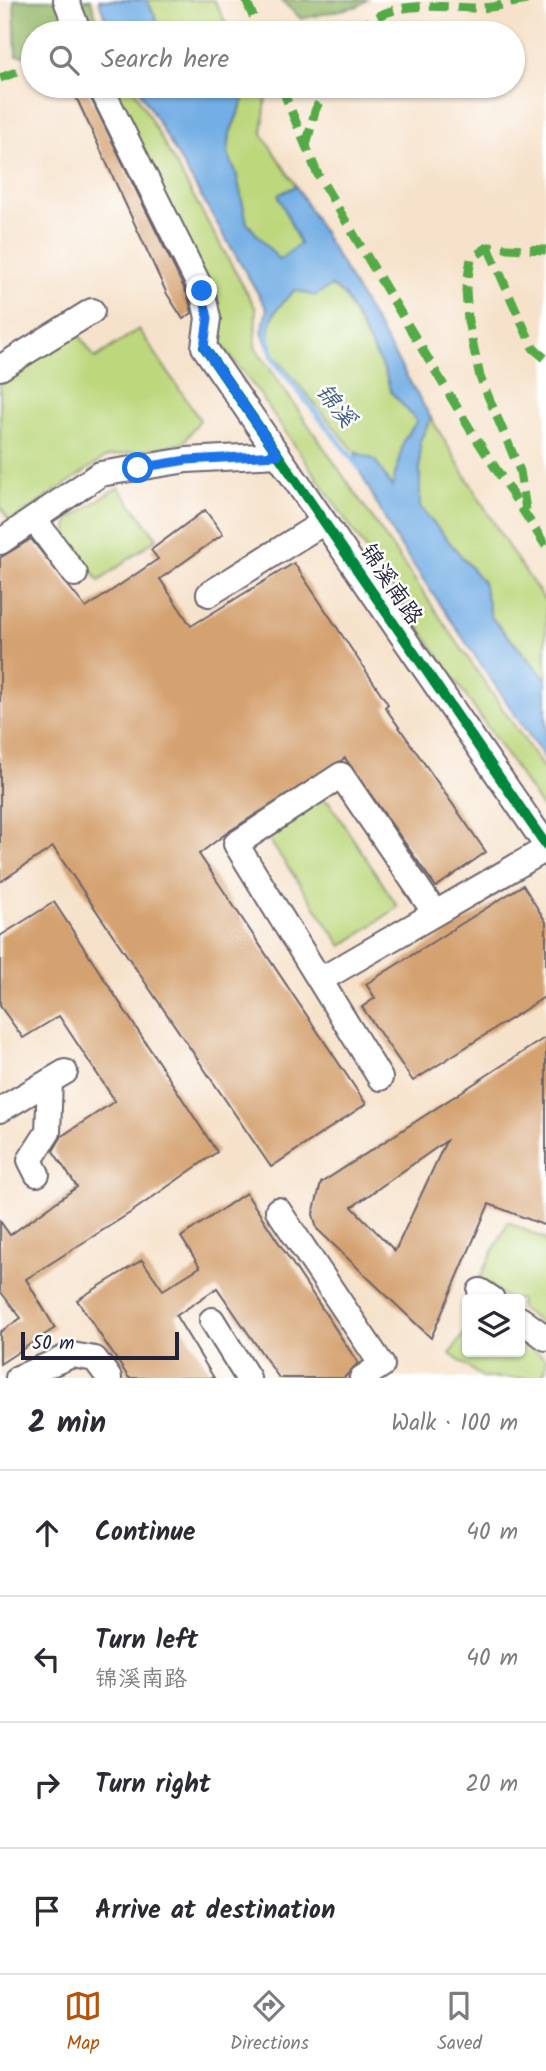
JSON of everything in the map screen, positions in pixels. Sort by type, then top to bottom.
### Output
[{"type":"street","points":[[66,0],[74,21]]},
{"type":"street","name":"锦溪南路","points":[[106,98],[202,291],[208,318],[204,347],[546,847]]},
{"type":"street","points":[[0,368],[92,311]]},
{"type":"street","points":[[0,541],[100,474],[187,460],[278,455]]},
{"type":"street","points":[[34,519],[75,574]]},
{"type":"street","points":[[209,594],[324,522]]},
{"type":"street","points":[[380,1078],[322,979],[236,844],[341,775],[435,913]]},
{"type":"street","points":[[322,979],[546,847]]},
{"type":"street","points":[[0,1110],[58,1077],[48,1132],[30,1160],[37,1174]]},
{"type":"street","points":[[278,1210],[382,1365],[362,1378]]},
{"type":"street","points":[[212,1320],[248,1378]]},
{"type":"street","points":[[525,1323],[546,1338]]},
{"type":"street","points":[[18,1378],[72,1354],[95,1359],[109,1378]]},
{"type":"green space","points":[[14,0],[91,0],[98,21],[21,21],[21,56],[16,55]]},
{"type":"green space","points":[[147,0],[214,0],[225,21],[157,21]]},
{"type":"green space","points":[[281,0],[367,0],[358,6],[301,19]]},
{"type":"green space","points":[[116,98],[139,98],[256,309],[255,347],[546,772],[546,813],[259,393],[220,343],[219,311]]},
{"type":"green space","points":[[266,98],[262,134],[296,186],[279,195],[300,245],[279,261],[247,223],[236,172],[228,155],[230,133],[244,99]]},
{"type":"green space","points":[[332,286],[344,295],[385,372],[391,392],[417,421],[404,440],[392,488],[375,460],[355,452],[269,349],[269,325],[273,311],[295,290]]},
{"type":"green space","points":[[139,329],[200,420],[183,443],[106,457],[10,522],[0,506],[0,381],[78,333],[95,358]]},
{"type":"green space","points":[[431,418],[509,548],[546,602],[546,679],[491,617],[483,582],[420,507],[420,441]]},
{"type":"green space","points":[[118,487],[157,538],[99,581],[66,533],[69,520]]},
{"type":"green space","points":[[316,798],[329,802],[398,907],[342,946],[268,838]]},
{"type":"green space","points":[[508,1222],[546,1240],[546,1327],[525,1312],[525,1294],[501,1294],[479,1279]]},
{"type":"green space","points":[[462,1336],[462,1357],[525,1357],[525,1344],[546,1358],[546,1369],[540,1378],[483,1378],[450,1354]]},
{"type":"water","points":[[99,0],[147,0],[157,21],[106,21]]},
{"type":"water","points":[[144,98],[244,99],[230,133],[228,155],[236,172],[247,223],[279,260],[300,244],[278,195],[296,186],[431,418],[420,441],[420,507],[483,582],[491,617],[546,679],[546,760],[395,538],[358,468],[355,452],[375,460],[392,487],[404,440],[417,421],[391,392],[385,372],[344,295],[332,286],[314,296],[295,290],[273,316],[269,349],[262,332],[267,309]]},
{"type":"building","points":[[77,98],[91,98],[188,296],[192,313],[183,319],[167,294]]},
{"type":"building","points":[[205,510],[223,534],[160,579],[191,626],[294,563],[388,704],[385,707],[486,852],[436,887],[345,758],[228,832],[199,854],[366,1104],[271,1167],[53,847],[0,882],[0,558],[31,539],[86,608],[158,559],[151,550]]},
{"type":"building","points":[[523,885],[546,922],[546,996],[413,1081],[362,1007],[375,998],[366,984]]},
{"type":"building","points":[[54,902],[217,1152],[130,1213],[26,1279],[55,1328],[0,1364],[0,1332],[21,1318],[0,1291],[0,1221],[10,1235],[77,1187],[53,1151],[62,1136],[115,1101],[59,1016],[23,1038],[0,1006],[0,936]]},
{"type":"building","points":[[546,1037],[546,1226],[489,1204],[431,1338],[317,1229],[313,1214],[321,1183]],"holes":[[[446,1141],[395,1251],[352,1207]]]},
{"type":"building","points":[[246,1193],[358,1363],[344,1378],[279,1378],[217,1288],[176,1316],[214,1378],[129,1378],[77,1300],[142,1260],[163,1290],[200,1267],[181,1237]]},
{"type":"waterway","name":"锦溪","points":[[267,335],[274,360],[360,468]]},
{"type":"marked path","points":[[246,0],[255,21]]},
{"type":"marked path","points":[[370,21],[408,7],[486,8],[527,0]]},
{"type":"marked path","points":[[0,78],[21,70]]},
{"type":"marked path","points":[[286,98],[317,173],[470,429],[546,546]]},
{"type":"marked path","points":[[306,146],[321,98]]},
{"type":"marked path","points":[[488,247],[533,348],[546,359]]},
{"type":"marked path","points":[[526,510],[520,471],[480,377],[468,321],[466,289],[471,259],[488,247],[546,250]]},
{"type":"cycle path","points":[[204,347],[546,845]]},
{"type":"route","points":[[138,468],[187,460],[278,455],[204,347],[208,318],[202,291]]}]
